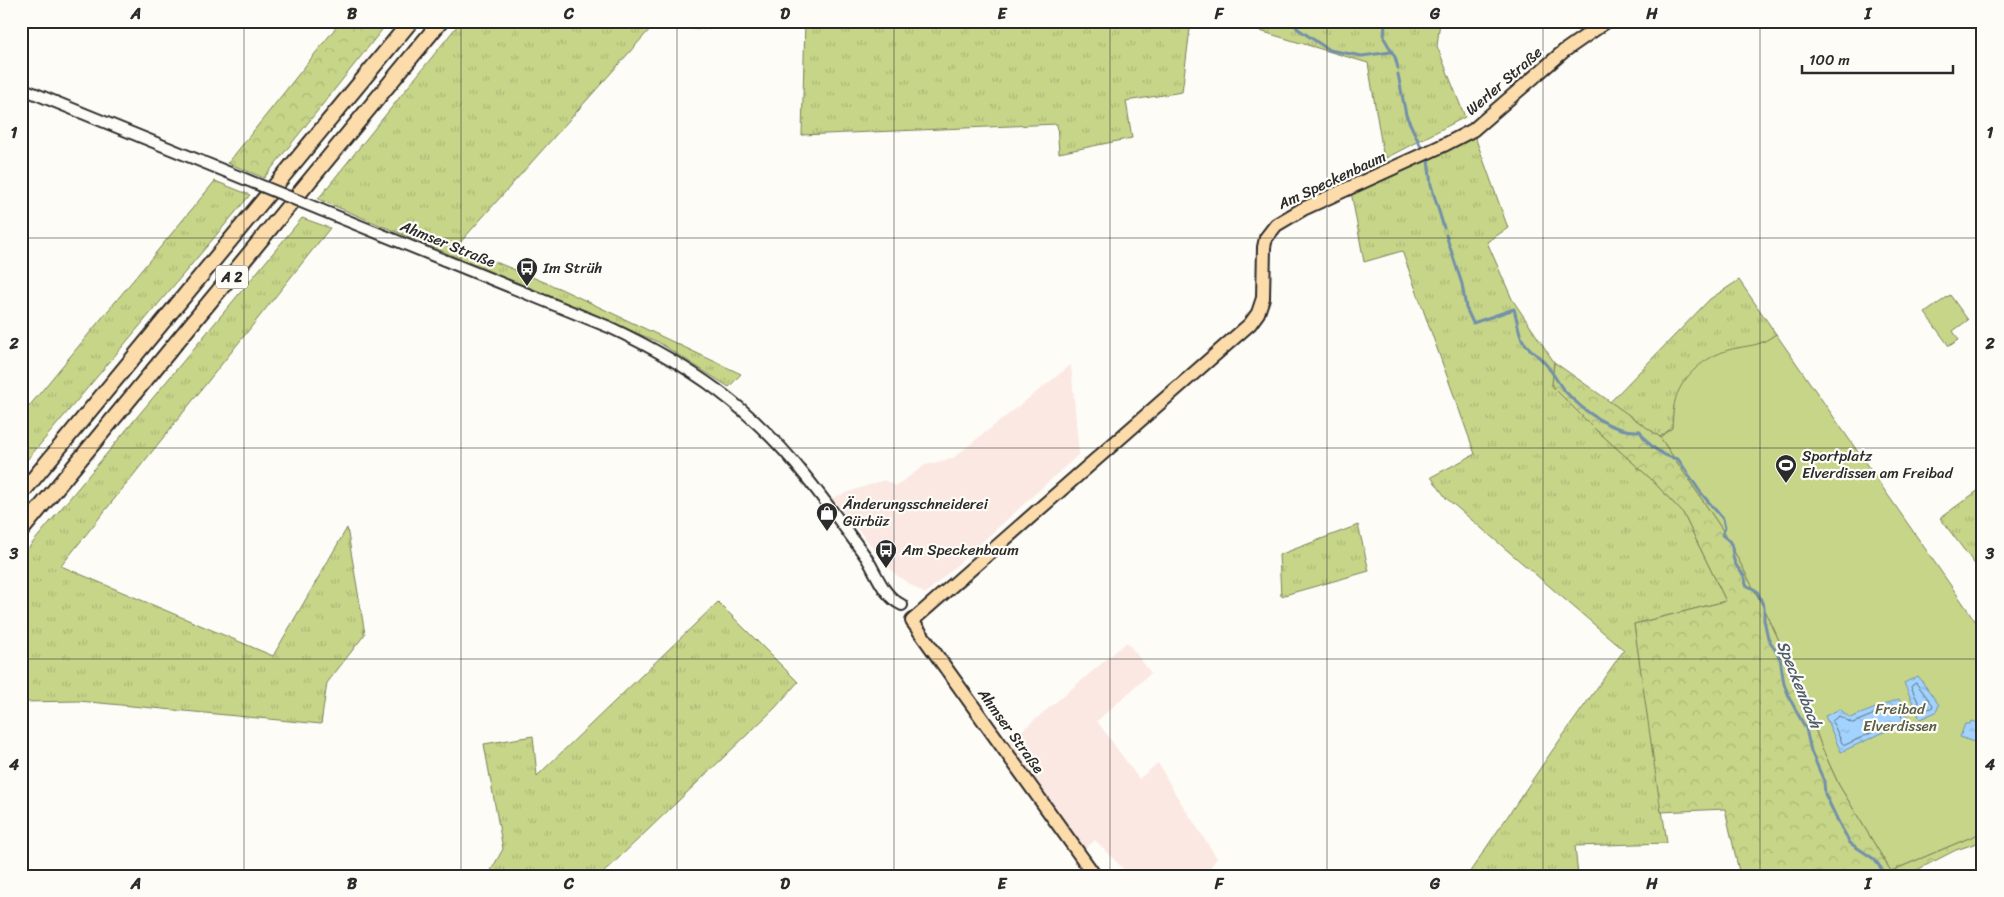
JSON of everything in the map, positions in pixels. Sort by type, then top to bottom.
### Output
[{"type":"highway","name":"A 2","points":[[21,494],[411,21]]},
{"type":"highway","name":"A 2","points":[[21,531],[442,21]]},
{"type":"main road","name":"Werler Straße","points":[[1471,131],[1564,51],[1607,21]]},
{"type":"main road","name":"Am Speckenbaum","points":[[912,621],[1250,324],[1258,313],[1263,298],[1264,247],[1266,238],[1276,225],[1303,209],[1471,131]]},
{"type":"main road","name":"Ahmser Straße","points":[[912,621],[1095,876]]},
{"type":"street","name":"Ahmser Straße","points":[[21,88],[609,328],[648,345],[688,368],[735,402],[786,452],[873,569],[892,588],[912,621]]},
{"type":"shaded area","points":[[1071,365],[1079,454],[925,594],[896,575],[831,498],[884,480],[896,486],[925,465],[953,458]]},
{"type":"shaded area","points":[[1127,642],[1151,673],[1097,721],[1139,779],[1158,763],[1176,795],[1217,858],[1204,876],[1130,876],[1095,840],[1084,850],[1006,744]]},
{"type":"green space","points":[[341,21],[389,21],[264,178],[228,163]]},
{"type":"green space","points":[[461,21],[793,21],[793,28],[651,28],[457,246],[561,289],[741,374],[729,387],[658,342],[318,199]]},
{"type":"green space","points":[[805,21],[1191,21],[1182,92],[1126,101],[1132,138],[1059,153],[1057,124],[802,135]]},
{"type":"green space","points":[[1259,21],[1440,21],[1437,46],[1465,117],[1384,159],[1368,63],[1260,31]]},
{"type":"green space","points":[[1474,134],[1508,228],[1487,242],[1512,299],[1554,362],[1552,386],[1594,428],[1650,478],[1683,513],[1726,601],[1634,624],[1667,843],[1575,846],[1578,876],[1467,876],[1552,751],[1624,650],[1446,498],[1431,477],[1475,454],[1402,251],[1364,262],[1351,192]]},
{"type":"green space","points":[[215,181],[250,195],[21,467],[21,416]]},
{"type":"green space","points":[[302,218],[330,228],[61,566],[273,656],[347,528],[365,634],[327,683],[321,724],[79,701],[21,702],[21,557]]},
{"type":"green space","points":[[1739,280],[1776,334],[1759,346],[1737,348],[1674,406],[1672,428],[1660,437],[1610,402],[1710,299]]},
{"type":"green space","points":[[1950,295],[1968,320],[1953,331],[1959,340],[1949,346],[1925,313]]},
{"type":"green space","name":"Freibad Elverdissen","points":[[1776,334],[1983,632],[1983,832],[1891,871],[1839,785],[1823,750],[1794,673],[1767,614],[1724,532],[1660,437],[1672,428],[1677,394],[1689,375],[1696,368],[1720,353],[1758,344]]},
{"type":"green space","points":[[1554,362],[1660,437],[1724,532],[1767,614],[1794,673],[1823,750],[1839,785],[1891,871],[1983,832],[1983,841],[1956,850],[1905,876],[1740,876],[1725,809],[1661,812],[1634,624],[1726,601],[1683,513],[1650,478],[1594,428],[1552,386]]},
{"type":"green space","points":[[1983,487],[1983,575],[1940,518]]},
{"type":"green space","points":[[1358,525],[1369,571],[1281,596],[1279,555]]},
{"type":"green space","points":[[718,602],[798,682],[775,708],[600,876],[488,876],[503,849],[484,744],[533,736],[537,776]]},
{"type":"water","points":[[1918,676],[1939,705],[1936,712],[1920,719],[1904,683]]},
{"type":"water","points":[[1899,699],[1910,724],[1899,729],[1895,727],[1841,752],[1825,716],[1840,709],[1850,718]]},
{"type":"water","points":[[1971,721],[1983,724],[1983,733],[1974,742],[1960,737],[1965,724],[1970,724]]},
{"type":"waterway","points":[[1292,21],[1298,29],[1329,50],[1362,56],[1391,52]]},
{"type":"waterway","name":"Speckenbach","points":[[1385,21],[1384,38],[1395,57],[1398,68]]},
{"type":"waterway","name":"Speckenbach","points":[[1398,74],[1406,115],[1422,149]]},
{"type":"waterway","name":"Speckenbach","points":[[1428,160],[1431,185],[1444,228]]},
{"type":"waterway","name":"Speckenbach","points":[[1446,235],[1462,284],[1466,308],[1473,323],[1514,309],[1522,339],[1546,364],[1563,389],[1579,405],[1598,419],[1618,428],[1640,431],[1656,450],[1678,459],[1701,493],[1723,519],[1725,528],[1722,535],[1732,545],[1733,559],[1743,574],[1746,585],[1757,591],[1764,607],[1764,620],[1768,638],[1780,658],[1784,684],[1806,729],[1811,751],[1824,781],[1825,794],[1850,843],[1874,859],[1887,876]]},
{"type":"place","name":"Im Strüh","points":[[527,287]]},
{"type":"place","name":"Sportplatz Elverdissen am Freibad","points":[[1786,484]]},
{"type":"place","name":"Änderungsschneiderei Gürbüz","points":[[827,532]]},
{"type":"place","name":"Am Speckenbaum","points":[[886,569]]}]
